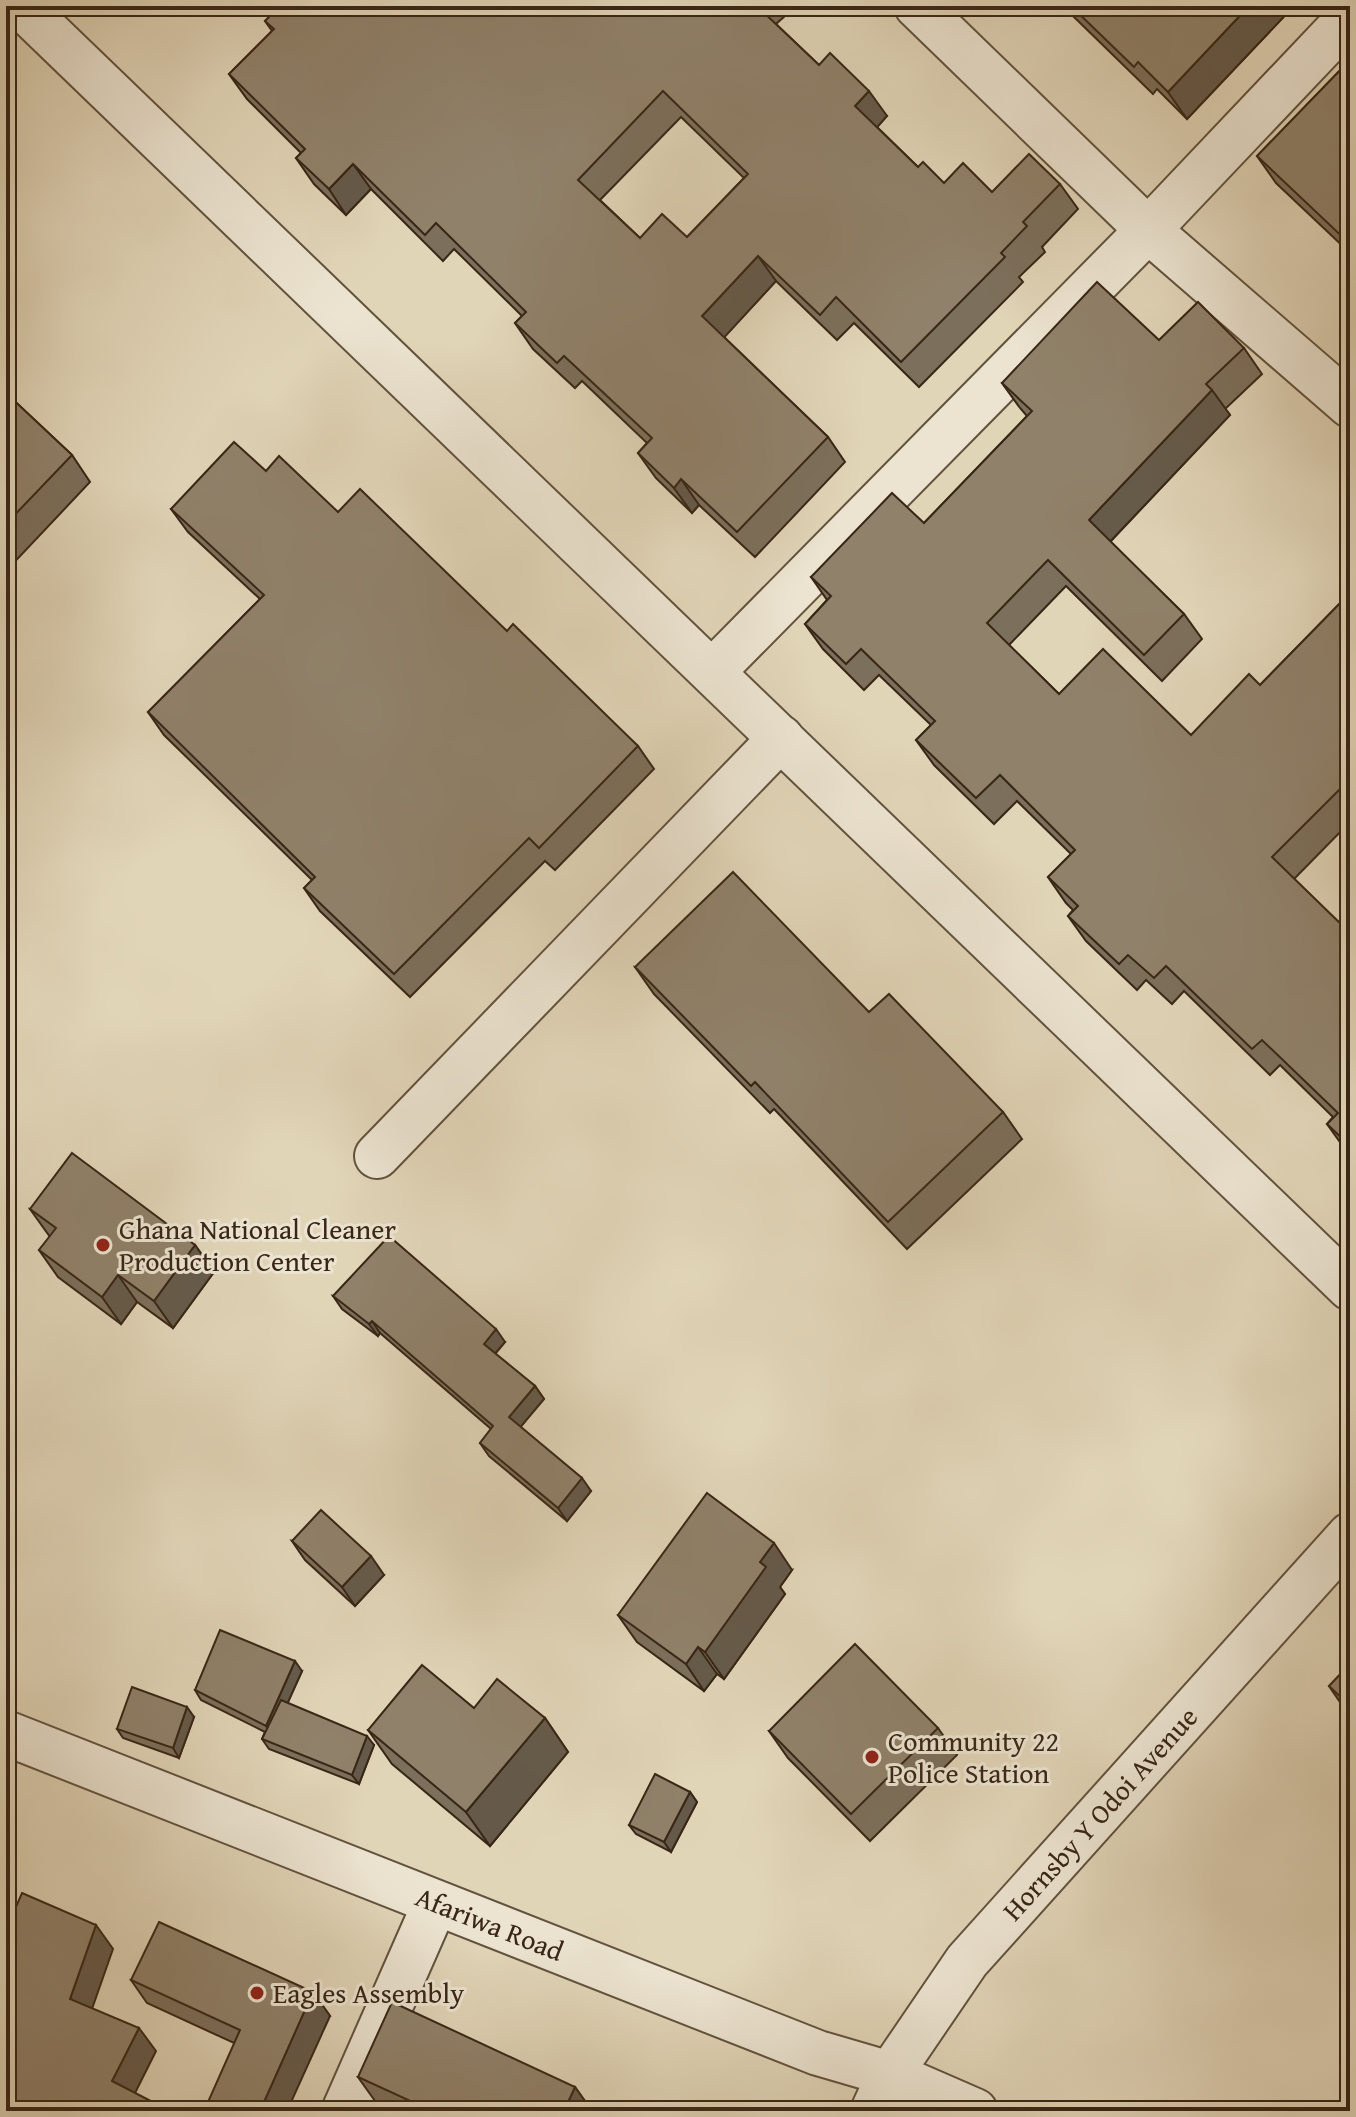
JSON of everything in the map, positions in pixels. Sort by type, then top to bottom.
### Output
[{"type":"street","points":[[21,6],[1350,1288]]},
{"type":"street","points":[[917,6],[1148,230],[1350,405]]},
{"type":"street","points":[[712,672],[1148,230],[1350,17]]},
{"type":"street","points":[[377,1156],[781,738]]},
{"type":"street","name":"Hornsby Y Odoi Avenue","points":[[881,2093],[967,1961],[1350,1535]]},
{"type":"street","name":"Afariwa Road","points":[[6,1733],[818,2053],[881,2093],[975,2111]]},
{"type":"street","points":[[344,2111],[435,1904]]},
{"type":"building","points":[[280,6],[757,6],[819,65],[830,53],[869,91],[855,106],[918,167],[923,162],[944,183],[963,163],[992,192],[1029,154],[1060,184],[1023,222],[1027,226],[1001,253],[1005,257],[901,362],[836,297],[820,315],[758,256],[702,316],[828,437],[737,532],[681,479],[674,488],[638,453],[652,438],[564,356],[557,363],[515,323],[526,312],[436,223],[425,235],[353,164],[329,189],[296,158],[305,149],[229,74],[274,29],[265,21]],"holes":[[[663,91],[748,174],[687,237],[662,214],[640,238],[578,180]]]},
{"type":"building","points":[[1071,6],[1249,6],[1168,92],[1138,62],[1134,67]]},
{"type":"building","points":[[1350,60],[1350,244],[1257,156]]},
{"type":"building","points":[[1097,282],[1159,340],[1198,302],[1244,348],[1206,384],[1212,390],[1089,520],[1184,614],[1144,655],[1048,560],[987,623],[1059,694],[1103,649],[1191,735],[1249,674],[1260,685],[1350,593],[1350,779],[1272,857],[1350,933],[1350,1146],[1327,1124],[1338,1113],[1262,1040],[1252,1049],[1166,966],[1154,978],[1128,955],[1119,964],[1068,916],[1078,906],[1048,877],[1075,850],[1000,775],[976,798],[916,740],[935,721],[861,649],[846,664],[805,624],[831,596],[811,577],[892,493],[924,523],[1032,411],[1002,383]]},
{"type":"building","points":[[6,393],[72,455],[6,524]]},
{"type":"building","points":[[234,442],[266,471],[279,456],[338,512],[360,489],[507,631],[513,624],[638,746],[539,848],[529,838],[394,974],[304,888],[315,877],[148,712],[264,595],[171,509]]},
{"type":"building","points":[[733,872],[869,1012],[889,994],[1003,1112],[888,1222],[755,1082],[751,1086],[635,967]]},
{"type":"building","points":[[72,1153],[195,1245],[154,1301],[118,1275],[102,1297],[39,1250],[56,1228],[30,1209]]},
{"type":"building","points":[[389,1236],[496,1329],[484,1344],[535,1386],[509,1417],[582,1478],[558,1508],[480,1443],[493,1426],[372,1321],[369,1324],[333,1296]]},
{"type":"building","points":[[707,1493],[774,1543],[760,1562],[766,1567],[705,1652],[698,1647],[686,1664],[618,1615]]},
{"type":"building","points":[[321,1510],[371,1556],[342,1587],[292,1541]]},
{"type":"building","points":[[220,1630],[295,1661],[266,1726],[195,1690]]},
{"type":"building","name":"Community 22 Police Station","points":[[855,1644],[938,1728],[851,1814],[769,1731]]},
{"type":"building","points":[[1350,1664],[1350,1706],[1329,1686]]},
{"type":"building","points":[[422,1665],[474,1708],[497,1679],[545,1718],[466,1812],[368,1730]]},
{"type":"building","points":[[132,1687],[187,1707],[173,1748],[117,1729]]},
{"type":"building","points":[[281,1700],[367,1736],[352,1775],[262,1739]]},
{"type":"building","points":[[655,1774],[690,1792],[664,1842],[629,1825]]},
{"type":"building","points":[[22,1893],[96,1925],[70,1999],[139,2028],[112,2081],[170,2111],[6,2111],[6,1930]]},
{"type":"building","points":[[159,1922],[313,1992],[260,2111],[204,2111],[240,2030],[131,1980]]},
{"type":"building","points":[[392,2002],[575,2087],[564,2111],[432,2111],[358,2077]]},
{"type":"place","name":"Ghana National Cleaner Production Center","points":[[103,1245]]},
{"type":"place","name":"Community 22 Police Station","points":[[872,1757]]},
{"type":"place","name":"Eagles Assembly","points":[[257,1993]]}]
